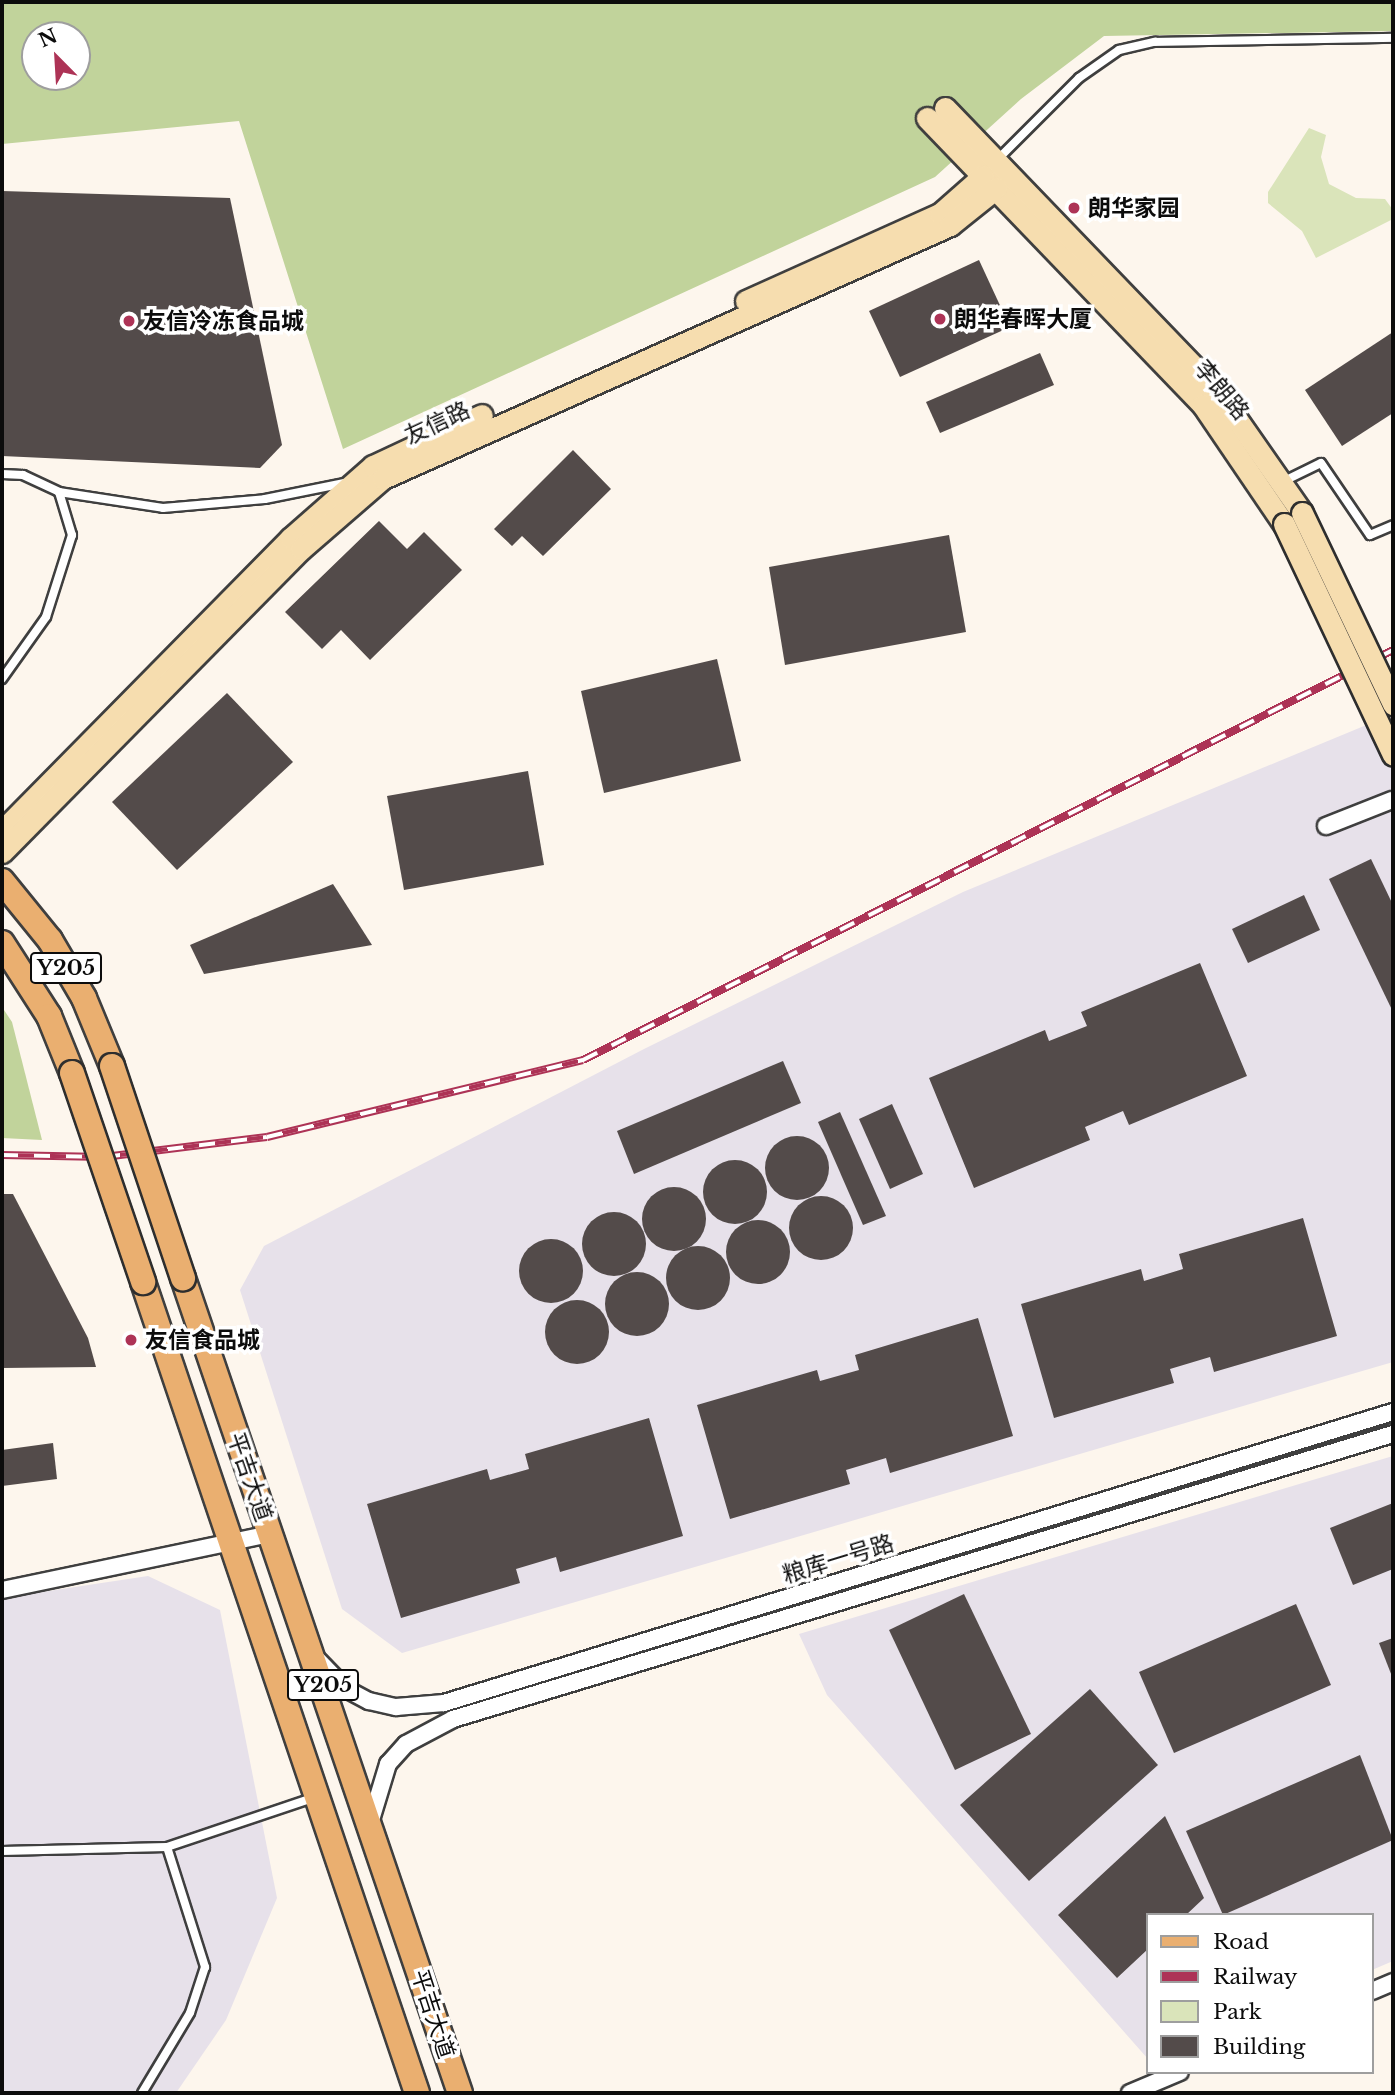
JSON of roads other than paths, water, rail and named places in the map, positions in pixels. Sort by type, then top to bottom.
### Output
[{"type":"main road","name":"平吉大道","points":[[2,881],[50,940],[85,998],[112,1066],[460,2093]]},
{"type":"main road","name":"平吉大道","points":[[2,943],[49,1016],[72,1073],[418,2093]]},
{"type":"street","name":"李朗路","points":[[936,113],[1203,405],[1293,518],[1393,704]]},
{"type":"street","name":"李朗路","points":[[992,175],[1217,391],[1282,482],[1293,518],[1393,755]]},
{"type":"street","name":"友信路","points":[[2,831],[291,538],[373,466],[453,427],[940,214],[992,175]]},
{"type":"street","name":"友信路","points":[[2,852],[301,549],[383,478],[950,225],[992,175]]},
{"type":"street","points":[[1326,827],[1393,801]]},
{"type":"street","name":"粮库一号路","points":[[310,1649],[346,1689],[369,1701],[408,1707],[444,1703],[1393,1412]]},
{"type":"street","name":"粮库一号路","points":[[371,1826],[372,1804],[388,1764],[405,1744],[453,1720],[1393,1434]]},
{"type":"street","points":[[2,1590],[232,1544],[269,1534]]},
{"type":"street","points":[[1374,1990],[1393,1982]]},
{"type":"street","points":[[1130,2093],[1175,2074]]},
{"type":"lane","points":[[992,175],[1079,78],[1119,50],[1192,40],[1393,38]]},
{"type":"lane","points":[[1282,482],[1321,463],[1370,535],[1393,525]]},
{"type":"lane","points":[[2,474],[23,475],[60,492],[163,509],[265,499],[356,481]]},
{"type":"lane","points":[[2,679],[46,617],[72,535],[60,492]]},
{"type":"lane","points":[[2,1851],[167,1847],[318,1797]]},
{"type":"lane","points":[[142,2093],[190,2012],[205,1967],[167,1847]]},
{"type":"railway","points":[[2,1155],[104,1157],[267,1137],[583,1060],[1393,650]]},
{"type":"place","name":"朗华家园","points":[[1074,208]]},
{"type":"place","name":"朗华春晖大厦","points":[[940,319]]},
{"type":"place","name":"友信冷冻食品城","points":[[129,321]]},
{"type":"place","name":"友信食品城","points":[[131,1340]]}]
